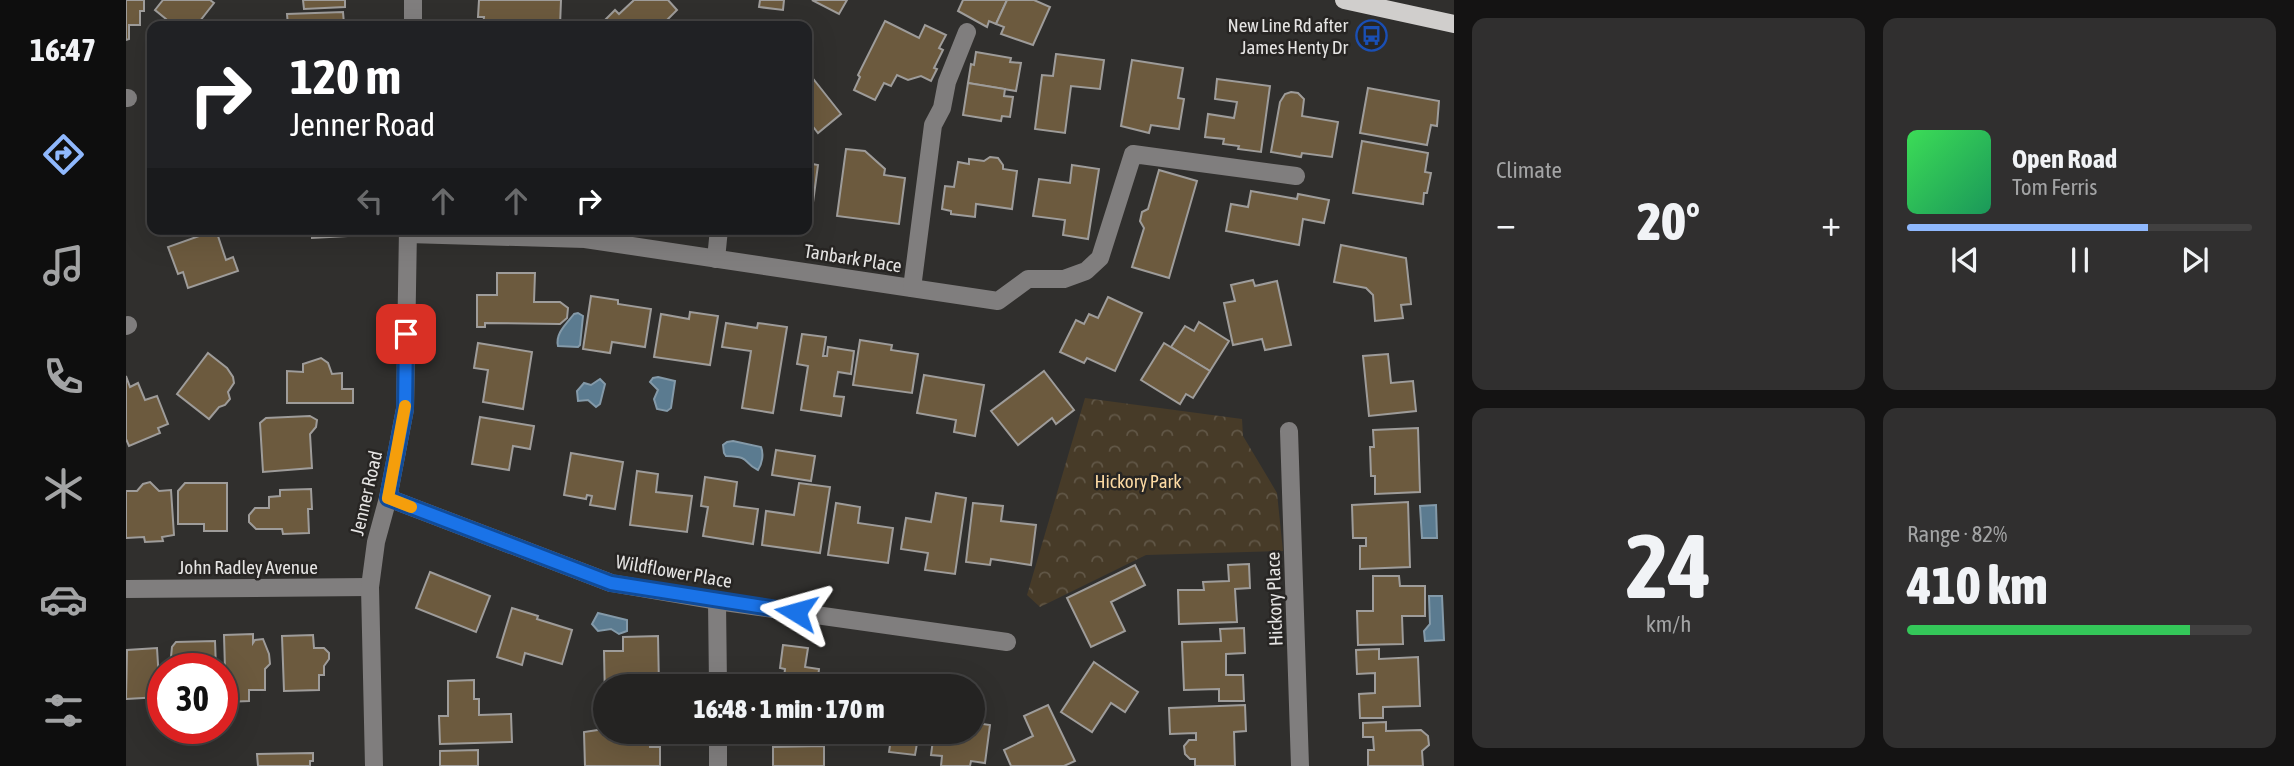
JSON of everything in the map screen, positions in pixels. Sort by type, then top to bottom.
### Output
[{"type":"main road","points":[[1344,0],[1454,24]]},
{"type":"street","points":[[413,0],[413,21]]},
{"type":"street","points":[[912,288],[933,125],[942,108],[947,82],[967,32]]},
{"type":"street","name":"Tanbark Place","points":[[484,235],[585,239],[998,301],[1028,279],[1064,279],[1086,271],[1100,258],[1133,154],[1296,176]]},
{"type":"street","name":"Jenner Road","points":[[374,766],[370,587],[376,542],[388,498],[405,409],[408,235]]},
{"type":"street","points":[[716,259],[718,235]]},
{"type":"street","name":"Hickory Place","points":[[1289,431],[1300,766]]},
{"type":"street","name":"Wildflower Place","points":[[388,498],[611,583],[717,601],[1007,642]]},
{"type":"street","name":"John Radley Avenue","points":[[126,589],[370,587]]},
{"type":"street","points":[[717,601],[718,674]]},
{"type":"street","points":[[718,744],[718,766]]},
{"type":"green space","name":"Hickory Park","points":[[1085,398],[1242,419],[1243,436],[1277,493],[1283,551],[1146,555],[1040,607],[1027,595]]},
{"type":"water","points":[[574,314],[583,316],[580,345],[558,346],[562,329]]},
{"type":"water","points":[[658,377],[675,381],[671,408],[667,411],[657,409],[654,399],[658,390],[650,382]]},
{"type":"water","points":[[600,379],[605,384],[600,404],[596,407],[588,400],[578,401],[577,391],[584,383],[591,385]]},
{"type":"water","points":[[733,441],[761,447],[762,459],[758,470],[744,459],[726,456],[723,445]]},
{"type":"water","points":[[1436,505],[1437,538],[1422,538],[1420,506]]},
{"type":"water","points":[[1429,596],[1442,596],[1444,640],[1425,641],[1424,631],[1430,624]]},
{"type":"water","points":[[598,613],[627,620],[627,631],[619,634],[611,629],[598,631],[592,624]]},
{"type":"building","points":[[126,0],[144,0],[144,11],[140,11],[140,25],[129,25],[129,39],[126,40]]},
{"type":"building","points":[[163,0],[210,0],[214,3],[200,21],[165,21],[166,19],[155,10]]},
{"type":"building","points":[[303,0],[345,0],[345,7],[304,9]]},
{"type":"building","points":[[479,0],[561,0],[560,21],[484,21],[484,17],[478,17]]},
{"type":"building","points":[[634,0],[668,0],[677,10],[666,21],[604,21],[615,10],[619,14]]},
{"type":"building","points":[[760,0],[784,0],[783,10],[759,7]]},
{"type":"building","points":[[812,0],[847,0],[839,14]]},
{"type":"building","points":[[963,0],[1007,0],[996,24],[989,21],[987,27],[958,11]]},
{"type":"building","points":[[1007,0],[1034,0],[1050,7],[1033,45],[1001,34],[1004,27],[996,24]]},
{"type":"building","points":[[343,12],[344,21],[288,21],[287,14]]},
{"type":"building","points":[[885,21],[919,38],[925,25],[946,35],[939,48],[943,50],[931,81],[921,76],[908,80],[897,75],[891,86],[884,83],[875,100],[854,90],[860,77],[858,75]]},
{"type":"building","points":[[976,52],[1011,58],[1010,62],[1021,63],[1016,91],[968,83]]},
{"type":"building","points":[[1056,54],[1104,60],[1100,89],[1071,86],[1065,133],[1035,129],[1042,75],[1053,76]]},
{"type":"building","points":[[1132,60],[1183,68],[1178,98],[1184,99],[1179,129],[1151,125],[1149,133],[1121,126]]},
{"type":"building","points":[[812,77],[841,114],[818,133],[812,125]]},
{"type":"building","points":[[1217,79],[1270,86],[1261,152],[1238,149],[1239,146],[1223,144],[1224,139],[1205,137],[1208,114],[1234,118],[1237,102],[1215,99]]},
{"type":"building","points":[[968,83],[1005,89],[1004,96],[1013,97],[1010,117],[1002,116],[1001,121],[963,115]]},
{"type":"building","points":[[1368,88],[1439,101],[1437,126],[1431,125],[1427,145],[1360,133]]},
{"type":"building","points":[[1298,93],[1304,99],[1302,116],[1338,122],[1332,157],[1302,153],[1301,157],[1271,152],[1280,102],[1285,94]]},
{"type":"building","points":[[1362,141],[1428,153],[1425,172],[1431,173],[1423,204],[1353,193]]},
{"type":"building","points":[[846,149],[865,151],[885,169],[884,175],[905,178],[899,224],[837,216]]},
{"type":"building","points":[[990,157],[998,158],[1003,169],[1017,171],[1012,209],[976,204],[975,217],[951,214],[951,211],[942,209],[945,186],[954,187],[958,162],[969,164],[969,159],[984,161]]},
{"type":"building","points":[[812,164],[818,165],[812,210]]},
{"type":"building","points":[[1072,165],[1099,169],[1088,239],[1063,235],[1065,220],[1033,216],[1039,179],[1070,183]]},
{"type":"building","points":[[1159,170],[1197,181],[1169,278],[1132,267],[1144,228],[1140,221],[1142,212],[1148,209]]},
{"type":"building","points":[[1251,191],[1297,199],[1298,194],[1329,200],[1324,223],[1303,219],[1299,245],[1226,231],[1231,204],[1248,207]]},
{"type":"building","points":[[202,235],[218,235],[226,260],[233,257],[238,271],[188,288],[183,272],[178,274],[168,247]]},
{"type":"building","points":[[312,235],[347,235],[347,236],[312,238]]},
{"type":"building","points":[[1341,245],[1406,258],[1411,304],[1401,305],[1403,318],[1375,321],[1373,295],[1366,288],[1334,282]]},
{"type":"building","points":[[497,273],[535,273],[534,302],[560,302],[568,308],[567,318],[560,324],[485,323],[485,327],[477,327],[477,295],[497,295]]},
{"type":"building","points":[[1253,280],[1255,286],[1277,281],[1291,345],[1265,350],[1262,339],[1233,345],[1224,303],[1235,301],[1231,285]]},
{"type":"building","points":[[591,296],[618,300],[618,304],[651,309],[645,347],[612,342],[610,353],[583,349]]},
{"type":"building","points":[[1108,297],[1142,313],[1115,371],[1087,358],[1084,363],[1060,352],[1076,320],[1084,324],[1089,314],[1098,318]]},
{"type":"building","points":[[690,312],[718,316],[710,365],[654,357],[661,314],[689,319]]},
{"type":"building","points":[[1199,322],[1229,341],[1210,371],[1171,347],[1185,326],[1194,331]]},
{"type":"building","points":[[726,323],[757,328],[758,323],[787,327],[773,413],[742,408],[751,351],[722,347]]},
{"type":"building","points":[[802,334],[826,337],[823,356],[827,356],[828,347],[854,351],[851,374],[838,372],[834,396],[844,397],[841,416],[801,410],[808,366],[797,364]]},
{"type":"building","points":[[860,340],[892,345],[891,350],[918,354],[912,393],[853,385]]},
{"type":"building","points":[[478,343],[532,352],[523,409],[483,402],[488,370],[474,368]]},
{"type":"building","points":[[1164,343],[1210,371],[1193,398],[1186,394],[1180,404],[1141,380]]},
{"type":"building","points":[[208,353],[227,368],[234,383],[228,392],[230,399],[209,419],[177,394]]},
{"type":"building","points":[[1388,354],[1391,383],[1413,381],[1416,411],[1369,416],[1363,356]]},
{"type":"building","points":[[321,358],[328,363],[332,374],[342,373],[342,389],[353,389],[353,403],[287,403],[287,371],[303,372],[303,364]]},
{"type":"building","points":[[1044,371],[1074,410],[1056,424],[1052,418],[1018,445],[991,411]]},
{"type":"building","points":[[924,375],[984,385],[975,436],[954,432],[956,420],[917,413]]},
{"type":"building","points":[[126,376],[130,387],[138,383],[145,400],[157,396],[168,424],[158,428],[160,433],[129,446],[126,439]]},
{"type":"building","points":[[310,416],[317,420],[316,427],[310,434],[312,468],[263,472],[260,423],[266,418]]},
{"type":"building","points":[[480,417],[534,426],[530,449],[513,446],[509,470],[472,464]]},
{"type":"building","points":[[1418,428],[1420,492],[1375,494],[1370,447],[1374,447],[1373,430]]},
{"type":"building","points":[[776,450],[815,456],[811,481],[772,475]]},
{"type":"building","points":[[571,453],[623,462],[615,509],[590,505],[592,496],[587,495],[586,499],[564,495]]},
{"type":"building","points":[[637,471],[658,474],[656,492],[692,496],[687,532],[630,525]]},
{"type":"building","points":[[705,477],[737,482],[734,506],[758,509],[753,544],[703,536],[708,507],[701,506]]},
{"type":"building","points":[[150,482],[159,491],[171,490],[174,535],[162,537],[163,541],[145,542],[144,537],[126,538],[126,491],[137,491],[143,484]]},
{"type":"building","points":[[185,483],[227,483],[227,531],[204,531],[204,524],[178,524],[178,491]]},
{"type":"building","points":[[799,483],[830,487],[820,553],[762,545],[766,511],[794,515]]},
{"type":"building","points":[[311,489],[309,533],[283,534],[282,529],[256,529],[249,522],[249,515],[255,508],[269,508],[269,497],[280,496],[280,490]]},
{"type":"building","points":[[936,493],[966,498],[955,574],[925,570],[928,553],[901,549],[906,518],[931,522]]},
{"type":"building","points":[[1408,502],[1410,567],[1360,569],[1360,546],[1366,546],[1366,538],[1353,538],[1352,505]]},
{"type":"building","points":[[836,503],[860,507],[858,523],[893,528],[888,563],[828,555]]},
{"type":"building","points":[[973,503],[1003,506],[1001,521],[1036,525],[1031,565],[991,559],[990,565],[966,562]]},
{"type":"building","points":[[1249,564],[1250,588],[1235,589],[1237,622],[1179,624],[1178,590],[1204,590],[1203,582],[1229,581],[1228,565]]},
{"type":"building","points":[[1135,565],[1145,585],[1111,602],[1125,631],[1091,647],[1067,598]]},
{"type":"building","points":[[430,572],[490,596],[476,632],[416,608]]},
{"type":"building","points":[[1373,576],[1399,576],[1400,586],[1425,586],[1425,616],[1402,616],[1403,644],[1358,645],[1357,611],[1373,611]]},
{"type":"building","points":[[512,608],[572,630],[562,664],[525,653],[522,665],[497,657]]},
{"type":"building","points":[[1244,628],[1245,653],[1226,654],[1226,675],[1243,675],[1244,701],[1219,701],[1219,689],[1184,690],[1182,642],[1221,641],[1220,629]]},
{"type":"building","points":[[253,634],[253,643],[263,639],[269,654],[270,664],[265,669],[265,690],[249,690],[249,701],[238,701],[238,653],[225,653],[224,635]]},
{"type":"building","points":[[313,635],[314,648],[324,648],[329,653],[324,675],[319,675],[319,690],[284,691],[282,636]]},
{"type":"building","points":[[658,636],[659,674],[604,674],[604,651],[623,651],[623,637]]},
{"type":"building","points":[[215,641],[215,653],[171,653],[176,642]]},
{"type":"building","points":[[783,645],[808,648],[805,667],[819,669],[818,674],[784,674],[785,669],[780,668]]},
{"type":"building","points":[[157,648],[157,653],[147,653],[147,698],[126,699],[127,650]]},
{"type":"building","points":[[1379,649],[1379,659],[1418,657],[1420,706],[1383,707],[1383,718],[1360,718],[1359,694],[1375,693],[1375,673],[1357,674],[1356,650]]},
{"type":"building","points":[[1094,662],[1138,692],[1125,712],[1111,703],[1092,732],[1061,712]]},
{"type":"building","points":[[474,680],[474,699],[479,699],[479,715],[511,714],[512,742],[440,744],[439,716],[448,716],[448,681]]},
{"type":"building","points":[[1048,705],[1075,761],[1064,766],[1011,766],[1004,750],[1033,736],[1024,716]]},
{"type":"building","points":[[1245,705],[1246,731],[1234,732],[1235,766],[1195,766],[1195,759],[1190,759],[1185,754],[1184,746],[1189,740],[1196,740],[1196,733],[1170,734],[1169,708]]},
{"type":"building","points":[[1386,722],[1386,731],[1421,730],[1428,736],[1429,745],[1422,751],[1423,766],[1368,766],[1368,750],[1374,750],[1373,737],[1363,737],[1363,723]]},
{"type":"building","points":[[985,724],[990,725],[985,763],[971,761],[970,766],[941,766],[942,756],[931,755],[932,744],[985,744]]},
{"type":"building","points":[[593,731],[593,744],[650,744],[650,747],[660,747],[660,766],[585,766],[584,732]]},
{"type":"building","points":[[890,744],[917,744],[915,755],[889,752]]},
{"type":"building","points":[[824,746],[824,766],[773,766],[773,747]]},
{"type":"building","points":[[478,750],[478,766],[440,766],[440,751]]},
{"type":"building","points":[[313,753],[310,766],[258,766],[257,754]]},
{"type":"slow traffic","points":[[405,406],[388,498],[411,507]]},
{"type":"place","name":"New Line Rd after James Henty Dr","points":[[1371,36]]},
{"type":"route","points":[[406,334],[405,409],[388,498],[611,583],[796,612]]}]
